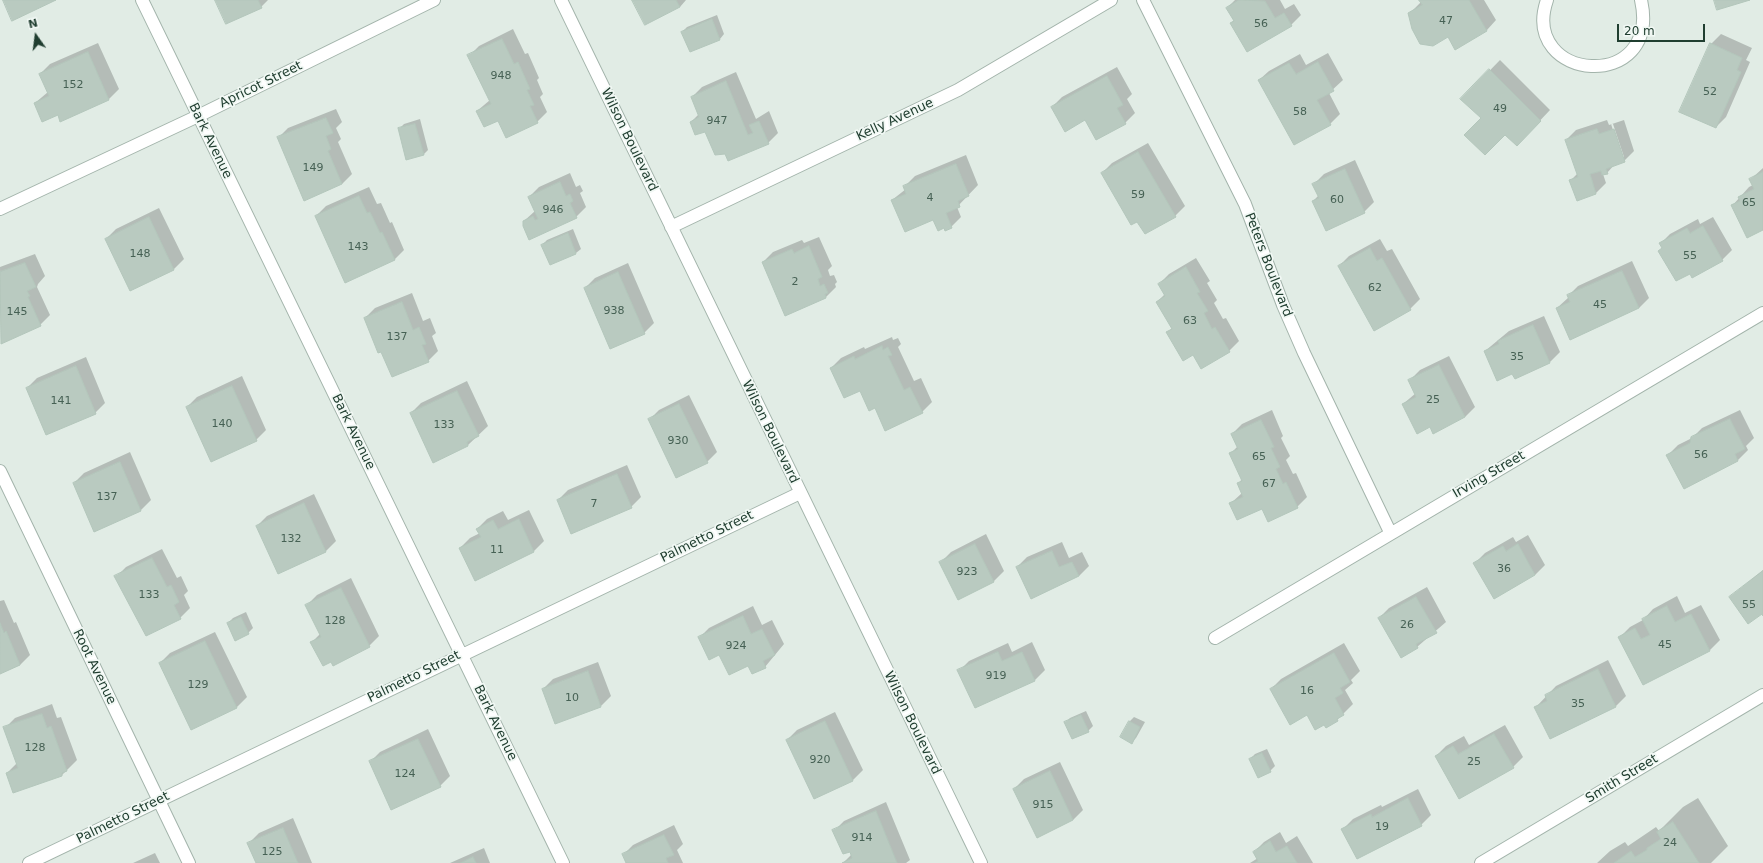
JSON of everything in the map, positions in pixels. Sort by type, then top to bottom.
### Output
[{"type":"street","name":"Bark Avenue","points":[[142,0],[563,863]]},
{"type":"street","name":"Apricot Street","points":[[0,209],[198,116],[434,0]]},
{"type":"street","name":"Wilson Boulevard","points":[[561,0],[981,863]]},
{"type":"street","name":"Kelly Avenue","points":[[671,227],[958,90],[1112,0]]},
{"type":"street","name":"Peters Boulevard","points":[[1143,0],[1245,204],[1283,305],[1304,354],[1390,532]]},
{"type":"street","points":[[1547,0],[1543,10],[1544,27],[1550,43],[1561,56],[1575,64],[1592,68],[1609,66],[1624,58],[1635,46],[1642,31],[1644,20],[1641,0]]},
{"type":"street","name":"Irving Street","points":[[1215,638],[1390,532],[1763,313]]},
{"type":"street","name":"Root Avenue","points":[[0,472],[189,863]]},
{"type":"street","name":"Palmetto Street","points":[[29,863],[800,493]]},
{"type":"street","name":"Smith Street","points":[[1481,863],[1763,695]]},
{"type":"building","points":[[3,0],[56,0],[12,21]]},
{"type":"building","points":[[215,0],[258,0],[262,8],[226,24]]},
{"type":"building","points":[[632,0],[676,0],[680,7],[645,25]]},
{"type":"building","points":[[1239,0],[1265,1],[1275,18],[1284,13],[1292,26],[1247,52],[1230,23],[1234,21],[1226,8]]},
{"type":"building","points":[[1419,0],[1469,0],[1487,31],[1455,50],[1448,37],[1433,46],[1420,44],[1412,29],[1408,13],[1422,5]]},
{"type":"building","points":[[1714,0],[1750,0],[1717,10]]},
{"type":"building","points":[[712,19],[720,40],[690,52],[681,32]]},
{"type":"building","points":[[502,39],[514,64],[518,62],[530,89],[527,90],[534,105],[530,106],[538,123],[506,138],[498,121],[484,127],[476,111],[491,104],[467,55]]},
{"type":"building","points":[[1710,43],[1742,58],[1737,70],[1741,72],[1716,128],[1679,112]]},
{"type":"building","points":[[88,52],[109,100],[60,122],[58,115],[42,122],[34,103],[49,96],[39,74]]},
{"type":"building","points":[[1318,62],[1334,91],[1317,100],[1331,125],[1294,145],[1258,80],[1289,63],[1296,74]]},
{"type":"building","points":[[1489,69],[1541,121],[1517,146],[1505,135],[1485,155],[1464,135],[1481,118],[1460,99]]},
{"type":"building","points":[[1107,76],[1123,105],[1117,108],[1126,124],[1096,140],[1085,120],[1065,132],[1051,107]]},
{"type":"building","points":[[726,81],[748,135],[753,133],[749,125],[759,121],[769,144],[728,161],[725,154],[715,155],[705,132],[695,135],[690,122],[699,117],[691,97]]},
{"type":"building","points":[[326,118],[333,133],[326,136],[331,149],[328,151],[342,184],[304,201],[277,137]]},
{"type":"building","points":[[415,124],[424,155],[406,160],[398,128]]},
{"type":"building","points":[[1597,129],[1599,134],[1614,129],[1625,162],[1606,169],[1608,174],[1602,175],[1601,171],[1590,174],[1596,194],[1577,201],[1569,180],[1578,177],[1565,140]]},
{"type":"building","points":[[1138,152],[1176,217],[1145,234],[1137,222],[1131,225],[1101,173]]},
{"type":"building","points":[[956,164],[969,196],[958,201],[960,207],[946,213],[952,228],[945,231],[944,228],[938,231],[933,220],[905,232],[891,200],[906,194],[903,186]]},
{"type":"building","points":[[1345,169],[1365,213],[1326,231],[1312,201],[1319,198],[1312,184]]},
{"type":"building","points":[[1763,172],[1763,230],[1747,238],[1731,205],[1740,201],[1738,197],[1754,189],[1749,179]]},
{"type":"building","points":[[560,182],[566,196],[570,194],[573,201],[570,203],[577,218],[529,240],[523,226],[523,221],[533,216],[535,220],[538,219],[528,197]]},
{"type":"building","points":[[359,196],[367,213],[370,212],[380,233],[382,232],[395,260],[345,283],[315,216]]},
{"type":"building","points":[[149,217],[174,270],[130,291],[105,239]]},
{"type":"building","points":[[1703,226],[1723,261],[1692,278],[1690,274],[1676,281],[1658,251],[1662,248],[1659,243],[1687,228],[1690,233]]},
{"type":"building","points":[[568,233],[576,254],[550,265],[541,245]]},
{"type":"building","points":[[809,246],[822,277],[818,279],[820,286],[824,284],[828,293],[825,294],[826,298],[785,316],[762,262],[792,249],[794,253]]},
{"type":"building","points":[[1370,248],[1377,261],[1382,258],[1411,310],[1374,331],[1338,266]]},
{"type":"building","points":[[25,263],[36,287],[27,291],[30,296],[28,297],[41,326],[1,344],[0,272]]},
{"type":"building","points":[[1186,267],[1200,292],[1197,293],[1208,311],[1204,313],[1212,329],[1215,327],[1230,352],[1201,369],[1193,355],[1183,361],[1166,332],[1172,329],[1156,302],[1165,296],[1158,284]]},
{"type":"building","points":[[1622,271],[1639,308],[1570,340],[1556,308],[1570,302],[1567,295]]},
{"type":"building","points":[[618,272],[645,334],[610,349],[584,288]]},
{"type":"building","points":[[402,302],[413,330],[419,327],[426,344],[422,345],[429,362],[392,377],[381,352],[378,353],[364,318]]},
{"type":"building","points":[[1533,325],[1550,363],[1515,379],[1512,374],[1497,381],[1484,351],[1499,344],[1498,341]]},
{"type":"building","points":[[882,346],[883,350],[888,347],[892,355],[888,356],[904,390],[910,387],[923,413],[885,431],[875,408],[869,411],[860,391],[844,398],[830,368],[854,356],[855,359]]},
{"type":"building","points":[[1439,365],[1465,417],[1433,434],[1430,427],[1417,434],[1402,404],[1416,397],[1408,380]]},
{"type":"building","points":[[76,366],[96,414],[46,435],[26,388]]},
{"type":"building","points":[[232,386],[257,441],[211,462],[186,407]]},
{"type":"building","points":[[457,391],[479,436],[467,442],[468,446],[433,463],[410,413]]},
{"type":"building","points":[[679,404],[708,463],[676,478],[648,419]]},
{"type":"building","points":[[1730,419],[1745,449],[1735,454],[1738,461],[1684,489],[1666,455],[1690,443],[1691,437]]},
{"type":"building","points":[[1261,420],[1274,447],[1271,448],[1280,467],[1276,469],[1283,484],[1286,482],[1298,508],[1268,522],[1262,509],[1237,520],[1229,503],[1243,497],[1237,483],[1242,481],[1229,453],[1238,449],[1231,434]]},
{"type":"building","points":[[120,462],[141,511],[94,532],[73,483]]},
{"type":"building","points":[[617,474],[632,508],[571,534],[557,500]]},
{"type":"building","points":[[304,503],[326,552],[278,574],[256,526]]},
{"type":"building","points":[[519,519],[534,552],[475,581],[459,548],[481,537],[476,529],[493,520],[498,529]]},
{"type":"building","points":[[975,544],[994,582],[958,600],[939,562]]},
{"type":"building","points":[[1518,544],[1535,575],[1494,599],[1473,563],[1503,546],[1506,551]]},
{"type":"building","points":[[1052,551],[1059,567],[1072,562],[1079,576],[1031,599],[1016,567]]},
{"type":"building","points":[[152,558],[167,587],[171,585],[179,602],[174,605],[181,619],[146,636],[114,576]]},
{"type":"building","points":[[1763,571],[1763,616],[1762,614],[1748,624],[1729,597]]},
{"type":"building","points":[[341,588],[370,647],[333,666],[331,662],[323,666],[310,642],[321,637],[305,605]]},
{"type":"building","points":[[1416,597],[1437,633],[1416,644],[1418,648],[1401,658],[1378,618]]},
{"type":"building","points":[[1667,606],[1675,622],[1691,614],[1710,651],[1643,685],[1618,637],[1635,628],[1641,639],[1650,635],[1642,619]]},
{"type":"building","points":[[743,616],[751,634],[762,629],[775,655],[763,661],[766,668],[752,674],[748,666],[729,675],[719,655],[709,660],[698,637]]},
{"type":"building","points":[[241,617],[249,634],[235,641],[227,623]]},
{"type":"building","points":[[0,623],[4,633],[6,631],[20,665],[0,674]]},
{"type":"building","points":[[205,641],[237,708],[191,730],[159,663]]},
{"type":"building","points":[[998,652],[1002,661],[1022,652],[1035,681],[975,708],[957,670]]},
{"type":"building","points":[[1334,653],[1350,682],[1340,688],[1343,693],[1335,698],[1344,715],[1337,719],[1338,721],[1326,728],[1324,725],[1315,730],[1307,715],[1290,725],[1270,689]]},
{"type":"building","points":[[1598,669],[1616,707],[1550,739],[1534,707],[1547,701],[1545,695]]},
{"type":"building","points":[[588,671],[601,707],[555,724],[542,689]]},
{"type":"building","points":[[42,714],[47,728],[51,726],[67,771],[62,773],[62,776],[13,793],[6,773],[18,768],[3,727]]},
{"type":"building","points":[[1081,715],[1089,732],[1072,739],[1064,722]]},
{"type":"building","points":[[825,721],[853,781],[814,799],[786,740]]},
{"type":"building","points":[[1129,721],[1140,727],[1132,744],[1120,737]]},
{"type":"building","points":[[1494,734],[1514,768],[1459,799],[1435,756],[1453,746],[1458,754]]},
{"type":"building","points":[[418,739],[441,787],[391,810],[369,761]]},
{"type":"building","points":[[1262,753],[1271,772],[1258,778],[1249,759]]},
{"type":"building","points":[[1050,771],[1073,820],[1037,838],[1013,789]]},
{"type":"building","points":[[1408,798],[1422,826],[1357,859],[1341,829],[1371,814],[1372,817]]},
{"type":"building","points":[[876,811],[897,863],[842,863],[852,858],[850,852],[843,854],[832,830]]},
{"type":"building","points":[[1673,822],[1699,863],[1614,863],[1631,851],[1635,857],[1647,850],[1647,848],[1661,839],[1657,832]]},
{"type":"building","points":[[283,828],[298,863],[256,863],[247,843]]},
{"type":"building","points":[[664,835],[674,855],[666,858],[668,863],[626,863],[622,854]]},
{"type":"building","points":[[1270,841],[1276,852],[1287,846],[1297,863],[1255,863],[1258,861],[1253,852]]},
{"type":"building","points":[[473,857],[476,863],[461,863]]}]
